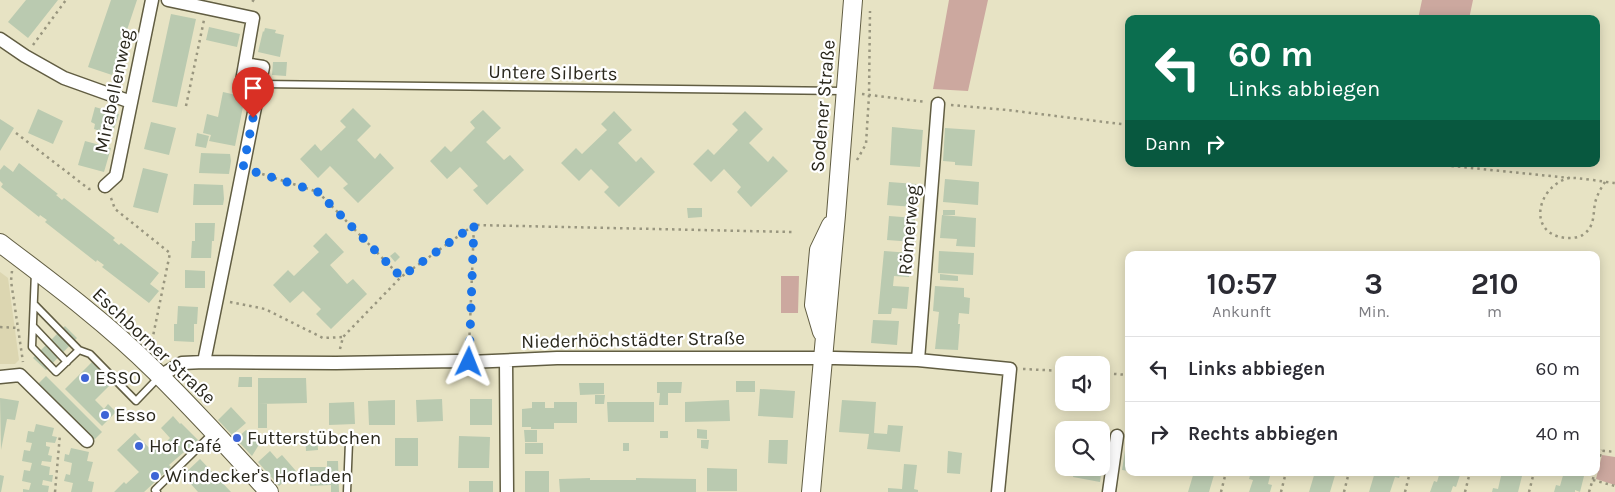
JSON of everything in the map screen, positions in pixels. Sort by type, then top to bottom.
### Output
[{"type":"main road","name":"Sodener Straße","points":[[812,492],[853,0]]},
{"type":"main road","name":"Eschborner Straße","points":[[0,243],[104,325],[157,373],[214,432],[263,488]]},
{"type":"street","name":"Mirabellenweg","points":[[105,186],[116,176],[152,0]]},
{"type":"street","points":[[168,0],[253,18],[242,82],[260,84]]},
{"type":"street","points":[[0,39],[25,56],[64,78],[131,102]]},
{"type":"street","points":[[204,362],[263,67],[245,64]]},
{"type":"street","name":"Römerweg","points":[[918,360],[938,104]]},
{"type":"street","name":"Niederhöchstädter Straße","points":[[157,373],[182,363],[204,362],[469,362],[557,358],[918,360],[1010,369],[998,492]]},
{"type":"street","points":[[506,361],[507,492]]},
{"type":"street","points":[[0,377],[20,375],[87,441]]},
{"type":"street","points":[[1109,492],[1117,436]]},
{"type":"lane","name":"Untere Silberts","points":[[260,84],[846,91]]},
{"type":"lane","points":[[36,271],[32,346],[56,372],[79,350]]},
{"type":"lane","points":[[34,304],[79,350],[90,354],[136,401],[157,373]]},
{"type":"lane","points":[[33,326],[67,362]]},
{"type":"lane","points":[[157,492],[155,490],[214,432]]},
{"type":"lane","points":[[347,492],[349,442]]},
{"type":"path","points":[[25,56],[66,0]]},
{"type":"path","points":[[186,106],[206,9]]},
{"type":"path","points":[[869,95],[870,10]]},
{"type":"path","points":[[1006,110],[1125,125]]},
{"type":"path","points":[[16,133],[89,189],[105,186],[115,209],[170,253],[151,345],[157,373]]},
{"type":"path","points":[[1462,167],[1615,182]]},
{"type":"path","points":[[243,168],[318,192],[401,277]]},
{"type":"path","points":[[1570,178],[1555,185],[1548,191],[1540,210],[1543,226],[1553,234],[1561,237],[1578,237],[1585,233],[1592,225],[1595,214],[1595,202],[1605,182]]},
{"type":"path","points":[[469,362],[474,225]]},
{"type":"path","points":[[336,363],[343,337],[401,277],[474,225],[792,232]]},
{"type":"path","points":[[12,270],[11,281],[23,368],[20,375]]},
{"type":"path","points":[[223,300],[264,309],[323,338],[343,337]]},
{"type":"path","points":[[0,327],[18,328]]},
{"type":"path","points":[[1110,374],[1125,375]]},
{"type":"path","points":[[55,492],[61,416]]},
{"type":"path","points":[[1600,456],[1602,450],[1615,452]]},
{"type":"path","points":[[1221,492],[1225,476]]},
{"type":"path","points":[[1281,492],[1285,476]]},
{"type":"path","points":[[1344,492],[1348,476]]},
{"type":"path","points":[[1405,492],[1409,476]]},
{"type":"path","points":[[1464,492],[1469,476]]},
{"type":"path","points":[[1529,492],[1533,476]]},
{"type":"path","points":[[1590,492],[1594,476]]},
{"type":"path","points":[[1593,480],[1615,486]]},
{"type":"shaded area","points":[[949,0],[988,0],[968,91],[933,89]]},
{"type":"shaded area","points":[[1422,0],[1473,0],[1470,15],[1419,15]]},
{"type":"shaded area","points":[[0,272],[8,278],[19,360],[15,364],[0,364]]},
{"type":"shaded area","points":[[781,276],[799,276],[798,313],[781,313]]},
{"type":"shaded area","points":[[1602,455],[1615,457],[1615,485],[1596,479],[1597,476],[1600,476]]},
{"type":"building","points":[[26,0],[58,0],[28,38],[8,22]]},
{"type":"building","points":[[111,0],[137,0],[112,75],[88,67]]},
{"type":"building","points":[[171,14],[196,19],[177,107],[152,102]]},
{"type":"building","points":[[209,27],[240,34],[237,47],[206,40]]},
{"type":"building","points":[[265,28],[276,30],[275,33],[284,35],[280,57],[258,52]]},
{"type":"building","points":[[273,62],[287,62],[286,76],[272,75]]},
{"type":"building","points":[[223,92],[245,97],[235,146],[209,141],[211,135],[203,133],[207,114],[218,117]]},
{"type":"building","points":[[95,107],[119,114],[112,135],[94,129],[95,124],[91,122]]},
{"type":"building","points":[[353,108],[371,126],[357,140],[375,159],[380,153],[394,168],[358,203],[343,188],[348,184],[330,166],[318,178],[300,159],[315,144],[321,151],[346,127],[340,121]]},
{"type":"building","points":[[38,109],[63,121],[53,144],[28,133]]},
{"type":"building","points":[[483,110],[501,128],[486,142],[504,160],[510,155],[524,170],[487,205],[473,190],[478,186],[460,167],[447,179],[430,161],[445,146],[451,152],[475,128],[470,122]]},
{"type":"building","points":[[614,111],[632,130],[618,143],[636,162],[641,157],[655,172],[619,207],[604,192],[609,187],[591,169],[579,181],[561,163],[576,148],[582,154],[607,130],[601,124]]},
{"type":"building","points":[[745,111],[763,129],[749,143],[768,162],[773,156],[788,171],[751,207],[737,192],[741,187],[724,169],[711,182],[693,164],[708,149],[714,155],[738,130],[732,124]]},
{"type":"building","points":[[0,119],[14,128],[0,151]]},
{"type":"building","points":[[151,122],[176,128],[169,155],[144,149]]},
{"type":"building","points":[[892,127],[923,130],[920,167],[890,165]]},
{"type":"building","points":[[945,128],[975,130],[972,166],[955,165],[955,162],[943,161]]},
{"type":"building","points":[[197,133],[209,136],[206,148],[195,146]]},
{"type":"building","points":[[85,141],[111,148],[104,172],[78,165]]},
{"type":"building","points":[[201,153],[230,154],[229,174],[199,173]]},
{"type":"building","points":[[19,163],[58,194],[56,195],[62,200],[64,198],[115,238],[113,240],[119,245],[121,243],[159,273],[150,284],[159,291],[149,303],[102,267],[104,265],[97,260],[96,262],[45,222],[47,220],[40,215],[39,217],[1,187],[3,184],[0,181],[0,170],[4,165],[13,172]]},
{"type":"building","points":[[143,168],[168,174],[158,213],[133,207]]},
{"type":"building","points":[[945,179],[979,182],[978,205],[943,202]]},
{"type":"building","points":[[889,182],[916,184],[915,207],[887,205]]},
{"type":"building","points":[[194,184],[223,185],[223,205],[193,205]]},
{"type":"building","points":[[687,208],[702,208],[702,217],[688,218]]},
{"type":"building","points":[[943,210],[955,210],[955,215],[943,215]]},
{"type":"building","points":[[942,215],[976,218],[975,247],[956,246],[957,239],[940,238]]},
{"type":"building","points":[[889,216],[915,218],[914,242],[887,240]]},
{"type":"building","points":[[195,223],[215,223],[211,258],[191,258],[192,241],[195,241]]},
{"type":"building","points":[[326,233],[344,252],[330,265],[347,284],[353,279],[367,294],[331,329],[316,314],[321,309],[303,291],[290,303],[273,285],[288,270],[294,276],[319,252],[313,246]]},
{"type":"building","points":[[884,251],[911,253],[909,277],[894,276],[893,286],[909,287],[907,309],[892,308],[891,314],[878,314]]},
{"type":"building","points":[[939,251],[974,253],[973,275],[938,273]]},
{"type":"building","points":[[395,252],[400,257],[395,262],[390,256]]},
{"type":"building","points":[[185,270],[205,271],[205,288],[185,288]]},
{"type":"building","points":[[940,274],[958,276],[958,281],[940,280]]},
{"type":"building","points":[[935,286],[964,288],[964,297],[970,298],[969,314],[959,313],[958,350],[935,349],[939,312],[933,311]]},
{"type":"building","points":[[178,306],[198,307],[197,324],[194,324],[194,342],[174,341],[174,324],[177,324]]},
{"type":"building","points":[[873,320],[899,321],[897,345],[871,343]]},
{"type":"building","points":[[65,326],[77,338],[46,370],[33,358]]},
{"type":"building","points":[[92,362],[113,382],[95,400],[104,409],[108,404],[116,412],[102,426],[65,389]]},
{"type":"building","points":[[46,376],[102,432],[94,440],[38,384]]},
{"type":"building","points":[[239,377],[252,377],[252,387],[238,387]]},
{"type":"building","points":[[258,378],[306,378],[307,403],[258,404]]},
{"type":"building","points":[[736,381],[755,381],[755,392],[736,392]]},
{"type":"building","points":[[657,382],[682,382],[681,393],[668,393],[668,405],[659,405],[660,393],[657,393]]},
{"type":"building","points":[[579,383],[604,383],[604,394],[580,395]]},
{"type":"building","points":[[760,389],[795,391],[793,418],[758,416]]},
{"type":"building","points":[[595,395],[605,395],[604,404],[595,404]]},
{"type":"building","points":[[0,398],[19,401],[15,420],[7,419],[1,450]]},
{"type":"building","points":[[442,399],[443,421],[417,422],[416,400]]},
{"type":"building","points":[[470,399],[492,399],[492,425],[470,425]]},
{"type":"building","points":[[395,400],[395,425],[369,425],[368,401]]},
{"type":"building","points":[[729,400],[730,421],[685,422],[685,402]]},
{"type":"building","points":[[842,400],[876,402],[874,433],[887,434],[888,425],[903,426],[900,452],[867,449],[869,434],[839,432]]},
{"type":"building","points":[[354,402],[355,424],[329,425],[329,403]]},
{"type":"building","points":[[532,402],[545,402],[545,408],[554,408],[554,402],[577,402],[577,423],[554,423],[554,429],[522,427],[522,409],[532,408]]},
{"type":"building","points":[[607,402],[654,402],[654,422],[608,422]]},
{"type":"building","points":[[258,404],[267,404],[267,428],[258,428]]},
{"type":"building","points":[[231,407],[246,423],[232,435],[218,420]]},
{"type":"building","points":[[173,416],[198,440],[169,465],[171,467],[144,492],[114,492],[124,482],[126,484],[139,472],[117,450],[135,433],[152,451],[159,445],[161,447],[170,438],[161,428]]},
{"type":"building","points":[[36,424],[54,428],[52,436],[57,437],[55,443],[46,442],[46,446],[50,447],[48,455],[52,456],[51,462],[42,461],[41,465],[50,467],[49,475],[53,475],[52,482],[43,480],[42,485],[49,486],[48,492],[23,492],[23,489],[29,490],[31,483],[22,481],[24,470],[30,471],[32,463],[22,461],[24,450],[30,451],[32,443],[26,442],[28,431],[34,432]]},
{"type":"building","points":[[697,429],[707,430],[707,439],[697,438]]},
{"type":"building","points":[[246,430],[250,435],[263,438],[252,456],[236,439]]},
{"type":"building","points":[[524,430],[537,430],[537,442],[525,442]]},
{"type":"building","points":[[660,431],[668,431],[668,438],[660,438]]},
{"type":"building","points":[[317,433],[318,450],[306,451],[305,434]]},
{"type":"building","points":[[459,436],[490,437],[489,468],[458,468]]},
{"type":"building","points":[[395,438],[418,438],[418,466],[395,466]]},
{"type":"building","points":[[701,440],[709,440],[708,449],[701,448]]},
{"type":"building","points":[[769,440],[788,440],[787,464],[768,463]]},
{"type":"building","points":[[525,443],[543,443],[543,454],[525,454]]},
{"type":"building","points":[[623,443],[629,443],[629,451],[623,451]]},
{"type":"building","points":[[71,448],[89,452],[87,461],[93,462],[88,481],[94,482],[92,492],[71,492],[73,483],[64,481],[66,474],[70,475],[72,463],[64,461],[65,454],[69,455]]},
{"type":"building","points":[[1125,450],[1125,470],[1122,470]]},
{"type":"building","points":[[270,451],[277,459],[282,455],[296,471],[279,486],[258,462]]},
{"type":"building","points":[[948,451],[962,453],[960,474],[947,473]]},
{"type":"building","points":[[200,459],[231,492],[198,492],[183,475]]},
{"type":"building","points":[[327,461],[338,461],[339,492],[331,492],[331,485],[310,486],[310,467],[327,467]]},
{"type":"building","points":[[904,464],[917,465],[914,489],[918,490],[918,492],[888,492],[888,488],[902,489]]},
{"type":"building","points":[[707,468],[737,469],[737,491],[707,491]]},
{"type":"building","points":[[525,471],[549,471],[549,492],[525,492]]},
{"type":"building","points":[[0,475],[4,476],[1,492],[0,492]]},
{"type":"building","points":[[1073,476],[1101,476],[1100,482]]},
{"type":"building","points":[[1193,476],[1214,476],[1209,492],[1188,492]]},
{"type":"building","points":[[1250,476],[1270,476],[1268,484],[1272,485],[1270,492],[1249,492],[1253,480],[1249,479]]},
{"type":"building","points":[[1314,476],[1335,476],[1330,492],[1309,492]]},
{"type":"building","points":[[1374,476],[1400,476],[1399,478],[1395,477],[1390,492],[1369,492]]},
{"type":"building","points":[[1439,476],[1460,476],[1456,487],[1453,486],[1451,492],[1430,492],[1434,481],[1437,482]]},
{"type":"building","points":[[1501,476],[1522,476],[1518,492],[1492,492],[1493,488],[1498,489]]},
{"type":"building","points":[[1563,476],[1584,476],[1580,492],[1575,490],[1575,492],[1554,492],[1556,485],[1560,486]]},
{"type":"building","points":[[590,478],[590,480],[636,480],[636,478],[696,479],[696,492],[560,492],[559,479]]},
{"type":"building","points":[[469,481],[493,481],[493,492],[469,492]]},
{"type":"place","name":"ESSO","points":[[85,378]]},
{"type":"place","name":"Esso","points":[[105,415]]},
{"type":"place","name":"Futterstübchen","points":[[237,438]]},
{"type":"place","name":"Hof Café","points":[[139,446]]},
{"type":"place","name":"Windecker's Hofladen","points":[[155,476]]},
{"type":"route","points":[[253,118],[243,168],[318,192],[401,277],[474,225],[469,362]]}]
